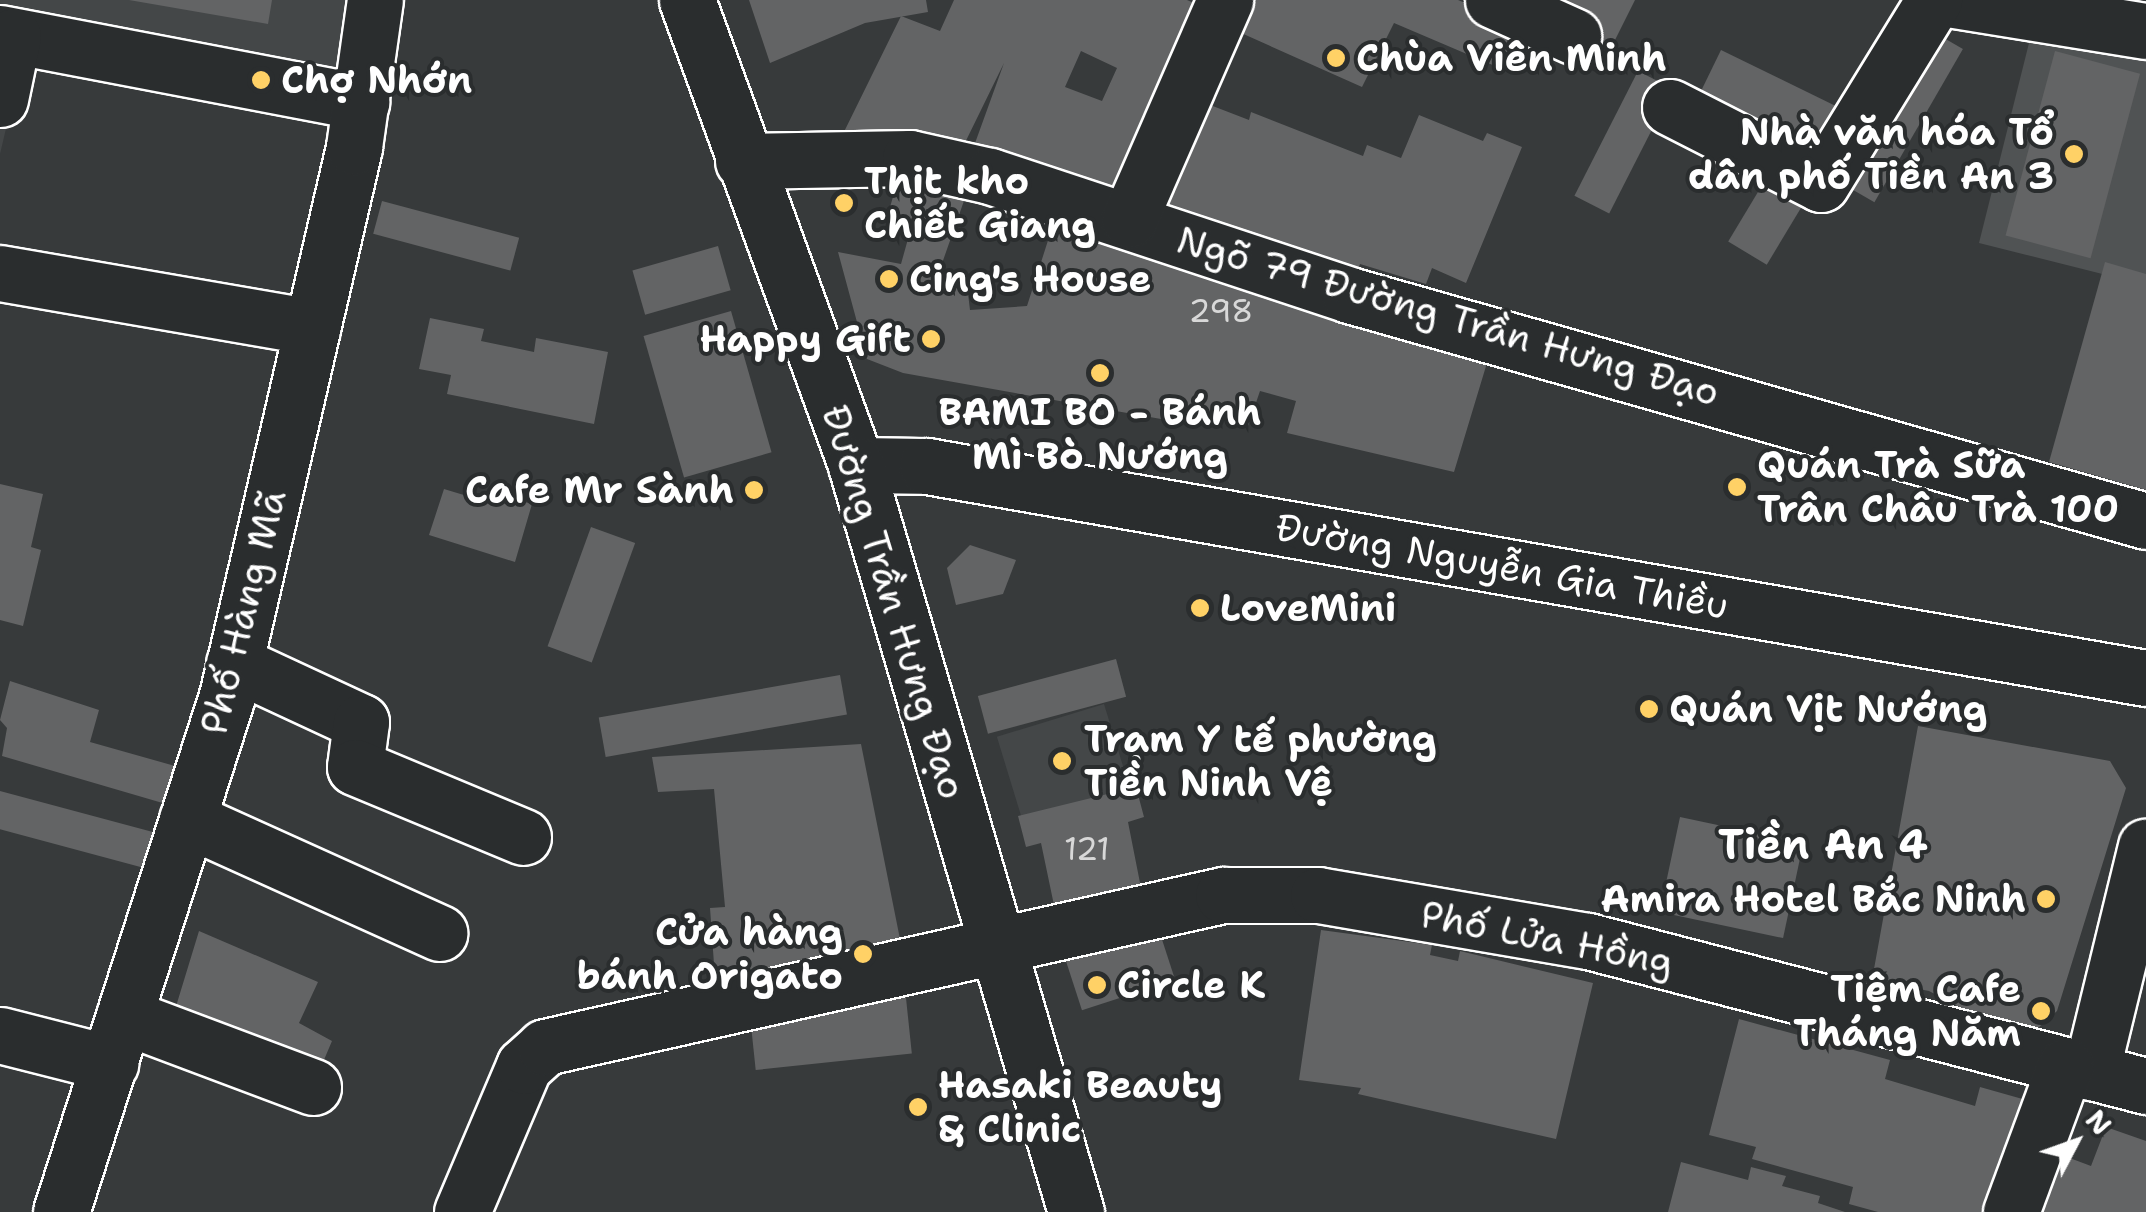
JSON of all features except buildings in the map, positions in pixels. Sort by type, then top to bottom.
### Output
[{"type":"street","name":"Phố Hàng Mã","points":[[61,1212],[234,663],[361,102],[376,0]]},
{"type":"street","name":"Đường Trần Hưng Đạo","points":[[687,0],[856,465],[1076,1212]]},
{"type":"street","points":[[1129,220],[1225,0]]},
{"type":"street","points":[[1493,0],[1573,36]]},
{"type":"street","points":[[1670,106],[1822,184],[1934,0]]},
{"type":"street","points":[[1954,0],[2146,31]]},
{"type":"street","points":[[0,98],[6,34],[361,102]]},
{"type":"street","name":"Ngõ 79 Đường Trần Hưng Đạo","points":[[743,161],[910,158],[1129,220],[1349,295],[1830,426],[2146,520]]},
{"type":"street","points":[[0,273],[312,327]]},
{"type":"street","name":"Đường Nguyễn Gia Thiều","points":[[856,465],[926,466],[2146,678]]},
{"type":"street","points":[[234,663],[361,722],[355,767],[523,836]]},
{"type":"street","points":[[187,819],[438,933]]},
{"type":"street","points":[[2012,1212],[2136,934],[2146,847]]},
{"type":"street","name":"Phố Lửa Hồng","points":[[462,1212],[524,1066],[546,1048],[1223,894],[1318,895],[1588,941],[2146,1086]]},
{"type":"street","points":[[0,1035],[117,1039],[313,1087]]},
{"type":"shaded area","name":"Chợ Nhớn","points":[[0,0],[357,0],[336,114],[25,48],[0,154]]},
{"type":"shaded area","points":[[2030,39],[2146,62],[2146,285],[1979,243]]},
{"type":"shaded area","name":"Trạm Y tế phường Tiền Ninh Vệ","points":[[1104,704],[1130,789],[1023,822],[997,737]]},
{"type":"place","name":"Chùa Viên Minh","points":[[1336,58]]},
{"type":"place","name":"Chợ Nhớn","points":[[261,80]]},
{"type":"place","name":"Nhà văn hóa Tổ dân phố Tiền An 3","points":[[2074,154]]},
{"type":"place","name":"Thịt kho Chiết Giang","points":[[844,203]]},
{"type":"place","name":"Cing's House","points":[[889,279]]},
{"type":"place","name":"Happy Gift","points":[[931,339]]},
{"type":"place","name":"BAMI BO - Bánh Mì Bò Nướng","points":[[1100,373]]},
{"type":"place","name":"Quán Trà Sữa Trân Châu Trà 100","points":[[1737,487]]},
{"type":"place","name":"Cafe Mr Sành","points":[[754,490]]},
{"type":"place","name":"LoveMini","points":[[1200,608]]},
{"type":"place","name":"Quán Vịt Nướng","points":[[1649,709]]},
{"type":"place","name":"Trạm Y tế phường Tiền Ninh Vệ","points":[[1062,761]]},
{"type":"place","name":"Amira Hotel Bắc Ninh","points":[[2046,899]]},
{"type":"place","name":"Cửa hàng bánh Origato","points":[[863,954]]},
{"type":"place","name":"Circle K","points":[[1097,985]]},
{"type":"place","name":"Tiệm Cafe Tháng Năm","points":[[2041,1011]]},
{"type":"place","name":"Hasaki Beauty & Clinic","points":[[918,1107]]},
{"type":"district","name":"Tiền An 4","points":[[1823,844]]}]
